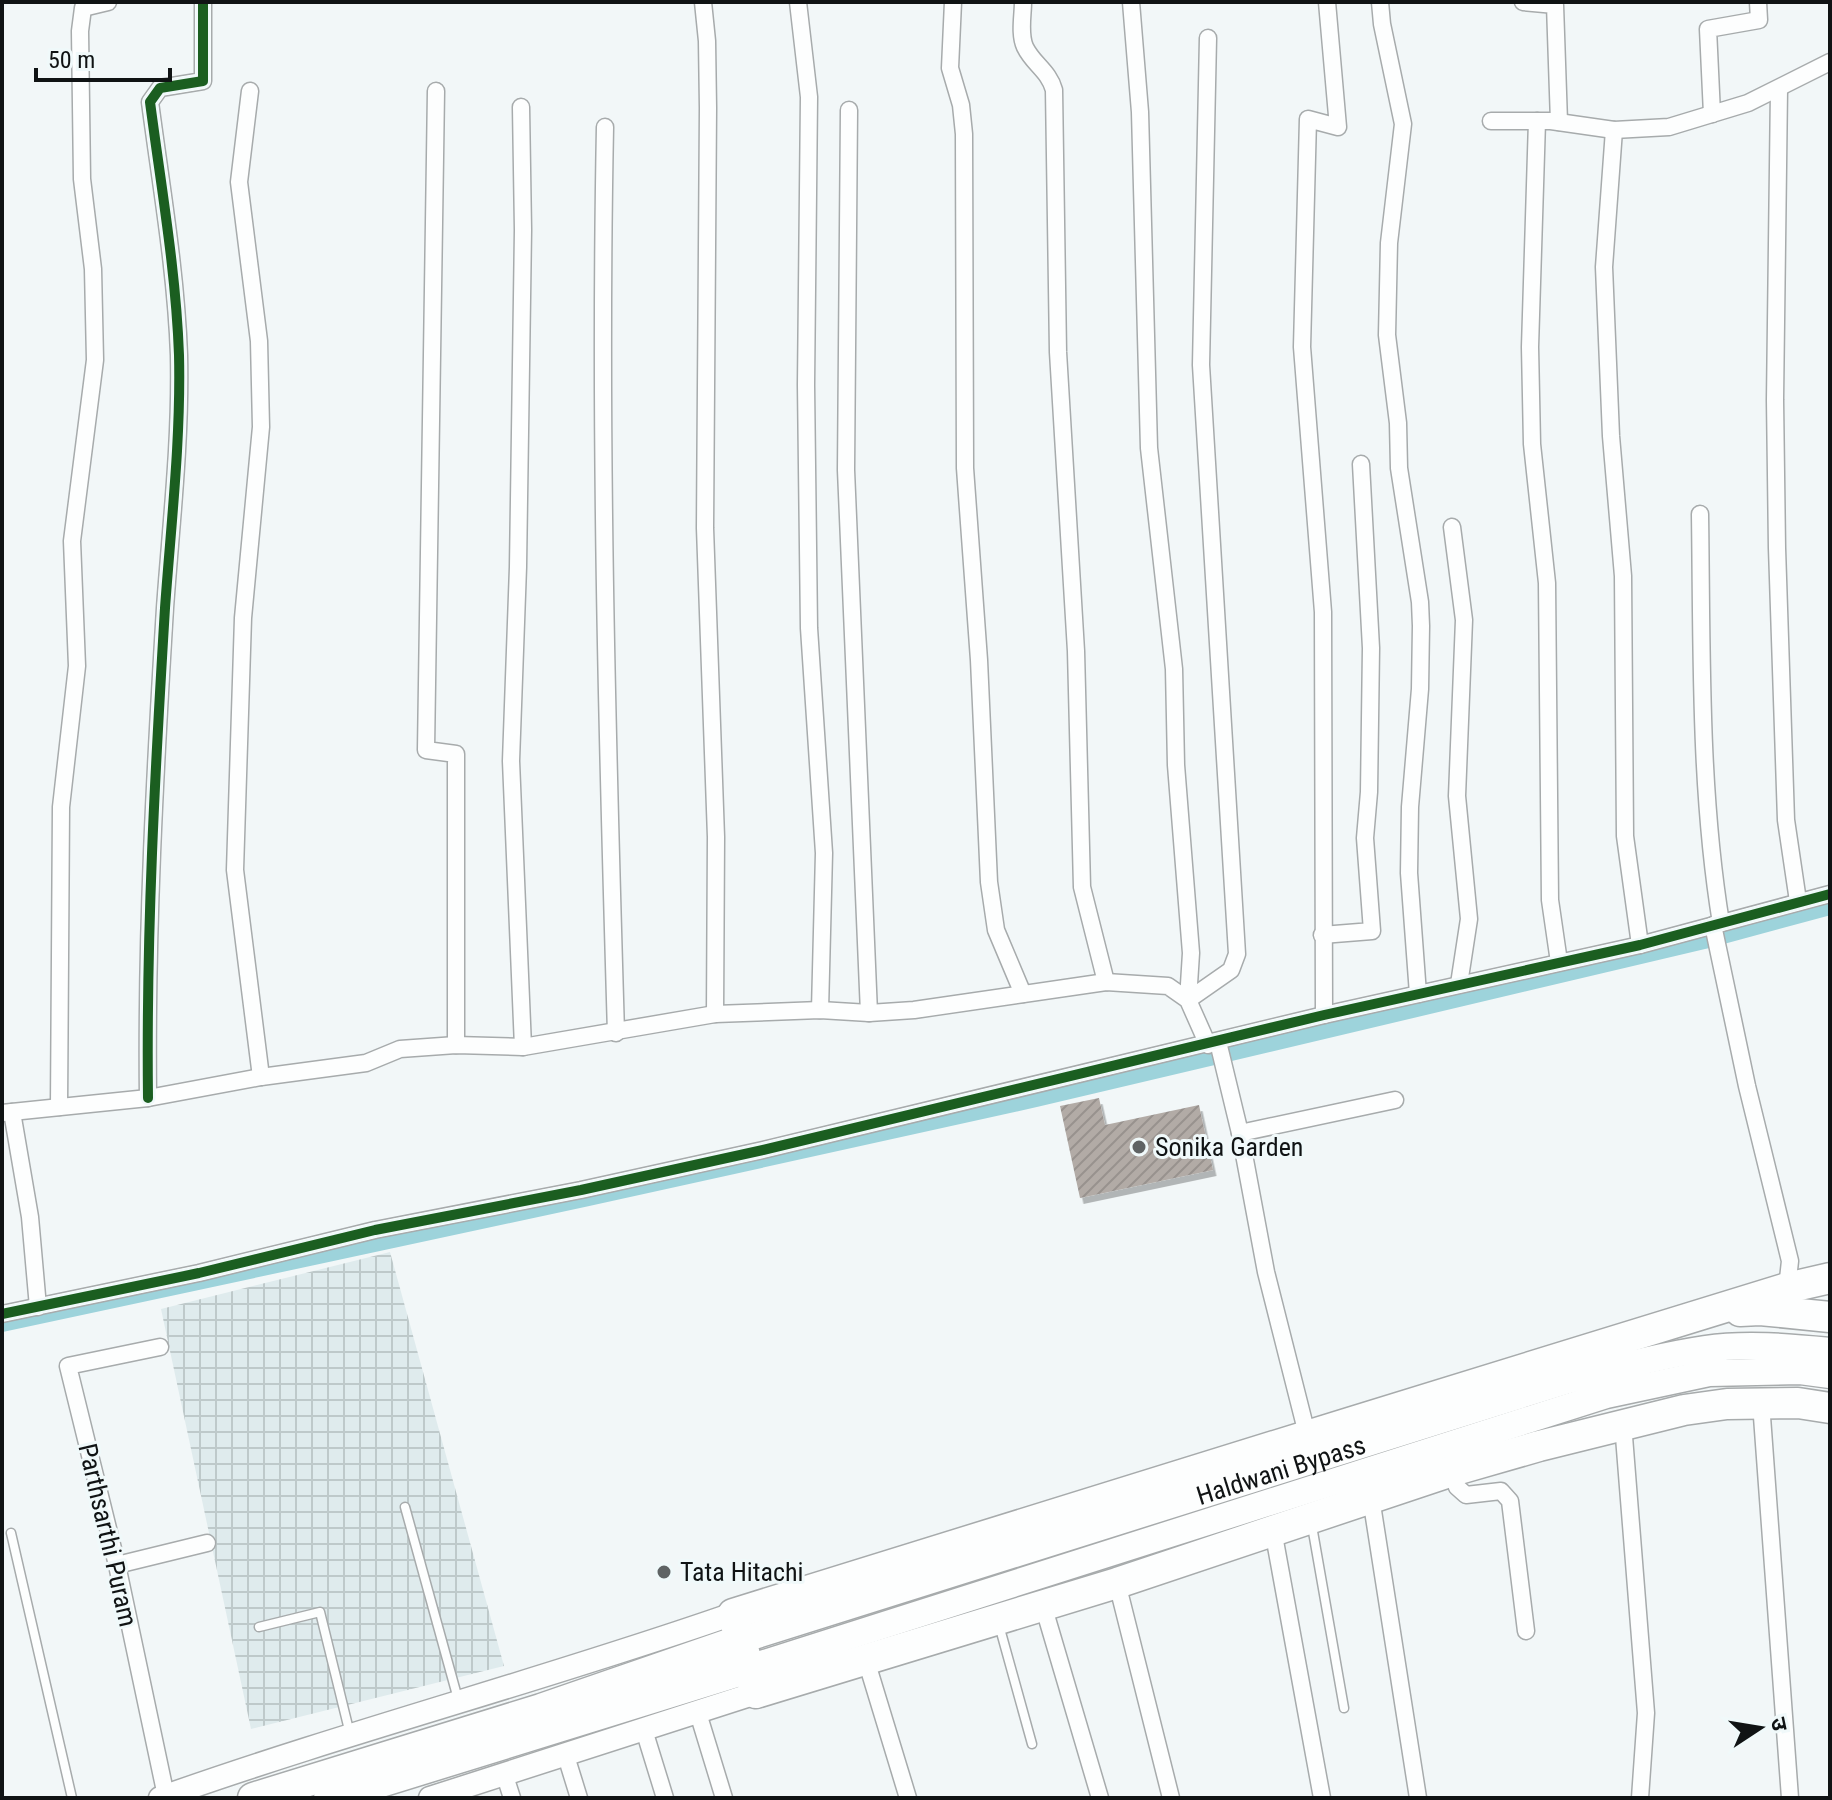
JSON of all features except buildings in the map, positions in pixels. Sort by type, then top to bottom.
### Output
[{"type":"highway","points":[[329,1798],[745,1654],[1141,1488],[1307,1434],[1787,1288],[1830,1278]]},
{"type":"highway","points":[[1702,1314],[1760,1310],[1830,1317]]},
{"type":"highway","points":[[253,1798],[541,1709],[745,1654],[866,1660],[1117,1583],[1452,1471],[1623,1424],[1727,1404],[1798,1403],[1830,1409]]},
{"type":"main road","name":"Haldwani Bypass","points":[[745,1654],[1565,1381],[1665,1356],[1708,1349],[1788,1347],[1830,1351]]},
{"type":"main road","name":"Haldwani Bypass","points":[[745,1654],[1606,1395],[1709,1373],[1800,1371],[1830,1375]]},
{"type":"street","points":[[59,1107],[61,807],[77,666],[72,541],[95,360],[93,269],[82,179],[80,31],[83,8],[108,2]]},
{"type":"street","points":[[148,1098],[147,999],[156,757],[176,487],[179,354],[150,102],[160,88],[203,81],[203,2]]},
{"type":"street","points":[[703,2],[708,108],[705,528],[716,837],[715,1014]]},
{"type":"street","points":[[798,2],[809,97],[806,385],[809,628],[824,853],[820,1010]]},
{"type":"street","points":[[953,2],[950,68],[961,105],[964,134],[965,468],[979,660],[989,882],[996,930],[1023,994]]},
{"type":"street","points":[[1023,2],[1024,45],[1045,70],[1054,90],[1058,352],[1076,651],[1082,887],[1106,982]]},
{"type":"street","points":[[1131,2],[1140,112],[1149,448],[1174,669],[1176,765],[1191,953],[1188,1000]]},
{"type":"street","points":[[1324,1015],[1323,612],[1302,347],[1308,119],[1338,127],[1327,2]]},
{"type":"street","points":[[1380,2],[1403,124],[1389,243],[1387,335],[1398,423],[1399,468],[1420,602],[1420,689],[1410,799],[1409,873],[1418,994]]},
{"type":"street","points":[[1523,2],[1560,4],[1559,122]]},
{"type":"street","points":[[1712,114],[1708,29],[1759,20],[1758,2]]},
{"type":"street","points":[[1188,1000],[1231,970],[1237,954],[1201,365],[1208,38]]},
{"type":"street","points":[[1491,121],[1559,122],[1614,130],[1669,127],[1748,103],[1830,62]]},
{"type":"street","points":[[1779,89],[1775,400],[1777,548],[1786,820],[1798,901]]},
{"type":"street","points":[[250,91],[239,182],[259,341],[261,427],[243,618],[235,870],[261,1077]]},
{"type":"street","points":[[436,91],[426,750],[456,754],[456,1045]]},
{"type":"street","points":[[521,107],[523,230],[511,761],[523,1047]]},
{"type":"street","points":[[849,110],[846,470],[869,1013]]},
{"type":"street","points":[[1537,121],[1530,318],[1532,430],[1547,583],[1550,900],[1559,962]]},
{"type":"street","points":[[605,127],[602,271],[605,519],[616,1033]]},
{"type":"street","points":[[1614,130],[1604,267],[1611,436],[1623,576],[1625,836],[1640,945]]},
{"type":"street","points":[[1322,935],[1372,931],[1365,838],[1369,792],[1371,648],[1361,464]]},
{"type":"street","points":[[1700,514],[1703,706],[1716,930],[1747,1086],[1790,1261],[1787,1288]]},
{"type":"street","points":[[1452,527],[1464,620],[1457,796],[1469,919],[1459,984]]},
{"type":"street","points":[[2,1314],[199,1273],[375,1230],[763,1150],[1217,1049],[1324,1015],[1716,930],[1798,901],[1830,894]]},
{"type":"street","points":[[38,1307],[30,1217],[7,1113],[148,1098],[261,1077],[366,1063],[400,1049],[456,1045],[523,1047],[715,1014],[820,1010],[869,1013],[1106,982],[1168,986],[1188,1000],[1217,1049],[1240,1133],[1266,1272],[1307,1434]]},
{"type":"street","points":[[1240,1133],[1395,1100]]},
{"type":"street","name":"Parthsarthi Puram","points":[[160,1347],[68,1366],[117,1565],[163,1797]]},
{"type":"street","points":[[1761,1403],[1790,1798]]},
{"type":"street","points":[[1623,1424],[1646,1713],[1640,1798]]},
{"type":"street","points":[[1452,1471],[1457,1487],[1466,1495],[1501,1491],[1510,1501],[1526,1631]]},
{"type":"street","points":[[1371,1498],[1418,1798]]},
{"type":"street","points":[[1273,1530],[1322,1798]]},
{"type":"street","points":[[117,1565],[207,1543]]},
{"type":"street","points":[[1117,1583],[1171,1798]]},
{"type":"street","points":[[1043,1605],[1100,1798]]},
{"type":"street","points":[[163,1797],[350,1735],[459,1704],[745,1654]]},
{"type":"street","points":[[430,1798],[698,1713],[745,1654]]},
{"type":"street","points":[[866,1660],[908,1798]]},
{"type":"street","points":[[698,1713],[724,1798]]},
{"type":"street","points":[[644,1730],[665,1798]]},
{"type":"street","points":[[566,1756],[579,1798]]},
{"type":"street","points":[[505,1776],[512,1798]]},
{"type":"lane","points":[[405,1507],[459,1704]]},
{"type":"lane","points":[[1310,1517],[1344,1708]]},
{"type":"lane","points":[[11,1533],[72,1798]]},
{"type":"lane","points":[[259,1627],[320,1612],[350,1735]]},
{"type":"lane","points":[[998,1619],[1032,1744]]},
{"type":"shaded area","points":[[390,1252],[504,1666],[251,1729],[161,1309]]},
{"type":"waterway","points":[[2,1323],[1036,1098],[1704,940],[1830,906]]},
{"type":"cycle path","points":[[148,1098],[152,853],[179,387],[175,292],[150,102],[160,88],[203,81],[203,2]]},
{"type":"cycle path","points":[[2,1314],[199,1273],[375,1230],[581,1190],[763,1150],[1324,1015],[1640,945],[1830,894]]},
{"type":"place","name":"Sonika Garden","points":[[1139,1147]]},
{"type":"place","name":"Tata Hitachi","points":[[664,1572]]}]
